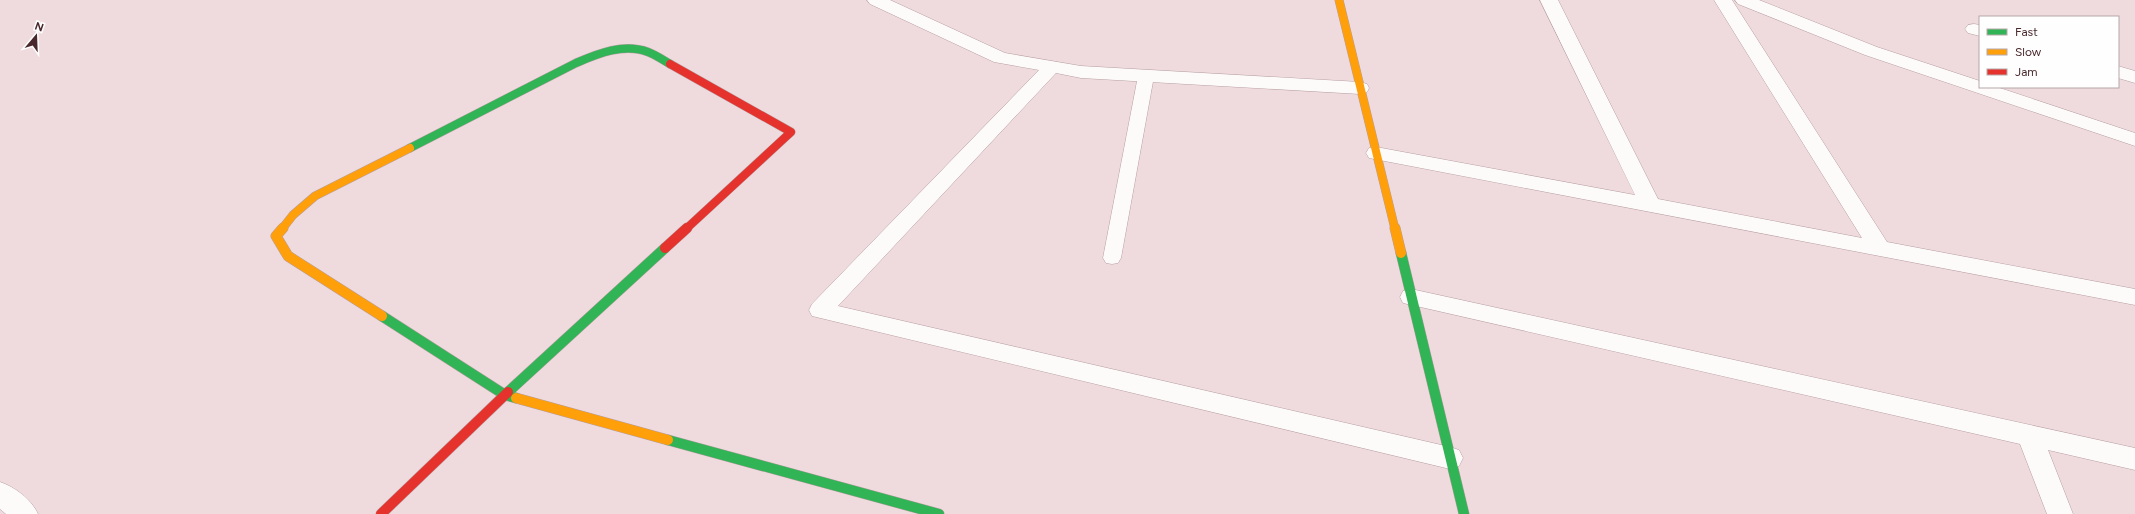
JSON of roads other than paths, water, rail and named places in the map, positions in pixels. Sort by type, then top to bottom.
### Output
[{"type":"street","points":[[876,0],[1000,58],[1081,72],[1360,88]]},
{"type":"street","points":[[899,11],[914,0]]},
{"type":"street","points":[[1339,0],[1464,514]]},
{"type":"street","points":[[1549,0],[1650,205]]},
{"type":"street","points":[[1723,0],[1880,249]]},
{"type":"street","points":[[1744,0],[1871,51],[1979,87]]},
{"type":"street","points":[[381,514],[505,395],[791,132],[648,52],[624,48],[605,50],[315,196],[293,215],[276,236],[288,256],[505,395],[939,514]]},
{"type":"street","points":[[1052,67],[820,310],[1450,458]]},
{"type":"street","points":[[2119,72],[2135,77]]},
{"type":"street","points":[[1981,88],[2135,140]]},
{"type":"street","points":[[1376,153],[2135,297]]},
{"type":"street","points":[[1411,296],[2135,459]]},
{"type":"street","points":[[2030,436],[2060,514]]},
{"type":"street","points":[[0,493],[25,514]]},
{"type":"lane","points":[[1112,258],[1146,76]]}]
